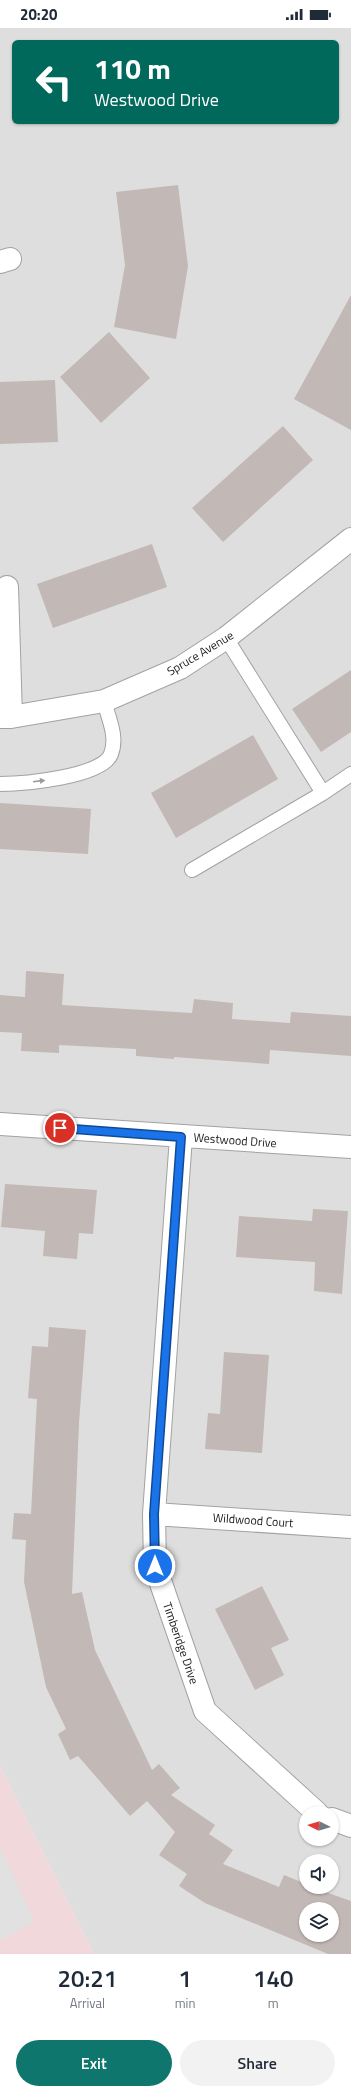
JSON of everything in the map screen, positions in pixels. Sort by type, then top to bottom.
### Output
[{"type":"street","name":"Spruce Avenue","points":[[6,717],[104,701],[180,668],[226,638],[351,539]]},
{"type":"street","points":[[6,587],[6,717]]},
{"type":"street","name":"Westwood Drive","points":[[0,1124],[351,1147]]},
{"type":"street","name":"Timberidge Drive","points":[[181,1137],[154,1514],[155,1566],[205,1711],[309,1806]]},
{"type":"street","name":"Wildwood Court","points":[[154,1514],[351,1527]]},
{"type":"street","points":[[339,1822],[351,1826]]},
{"type":"lane","points":[[226,638],[323,793]]},
{"type":"lane","points":[[0,784],[66,778],[103,765],[111,756],[114,740],[104,701]]},
{"type":"lane","points":[[192,870],[323,793],[351,774]]},
{"type":"shaded area","points":[[0,28],[351,28],[351,1954],[94,1954],[0,1766]]},
{"type":"shaded area","points":[[0,1766],[94,1954],[0,1954]]},
{"type":"shaded area","points":[[0,1847],[34,1921],[0,1941]]},
{"type":"building","points":[[178,185],[188,266],[176,339],[114,327],[125,265],[116,192]]},
{"type":"building","points":[[351,295],[351,430],[294,399]]},
{"type":"building","points":[[109,332],[150,378],[101,423],[60,377]]},
{"type":"building","points":[[55,380],[58,442],[0,444],[0,382]]},
{"type":"building","points":[[283,426],[313,460],[223,542],[192,508]]},
{"type":"building","points":[[152,544],[167,587],[53,628],[37,584]]},
{"type":"building","points":[[351,670],[351,732],[321,752],[292,709]]},
{"type":"building","points":[[253,735],[278,779],[176,838],[151,793]]},
{"type":"building","points":[[0,803],[91,809],[88,854],[0,849]]},
{"type":"building","points":[[26,971],[64,974],[62,1005],[192,1013],[194,999],[233,1003],[232,1019],[290,1023],[291,1012],[351,1016],[351,1056],[270,1050],[269,1064],[174,1057],[174,1059],[136,1056],[136,1049],[59,1045],[59,1053],[21,1051],[22,1033],[0,1032],[0,995],[25,997]]},
{"type":"building","points":[[5,1184],[97,1190],[93,1234],[79,1233],[77,1259],[43,1256],[45,1231],[1,1227]]},
{"type":"building","points":[[313,1209],[348,1211],[342,1294],[314,1291],[315,1262],[236,1257],[239,1216],[312,1221]]},
{"type":"building","points":[[49,1327],[86,1330],[79,1423],[72,1594],[82,1592],[95,1650],[152,1770],[159,1764],[180,1788],[171,1795],[215,1825],[209,1834],[233,1850],[223,1864],[279,1887],[284,1875],[299,1881],[299,1894],[331,1894],[351,1901],[351,1954],[328,1954],[299,1942],[339,1942],[339,1902],[299,1902],[299,1942],[205,1903],[179,1886],[187,1874],[159,1855],[175,1832],[147,1801],[130,1816],[78,1756],[70,1760],[58,1734],[66,1729],[46,1687],[24,1582],[26,1540],[12,1539],[14,1513],[31,1514],[37,1399],[28,1398],[32,1346],[48,1347]]},
{"type":"building","points":[[224,1352],[269,1355],[262,1453],[205,1449],[208,1413],[220,1414]]},
{"type":"building","points":[[262,1586],[289,1640],[271,1648],[284,1675],[255,1690],[215,1609]]},
{"type":"route","points":[[60,1128],[181,1137],[154,1514],[155,1566]]}]
